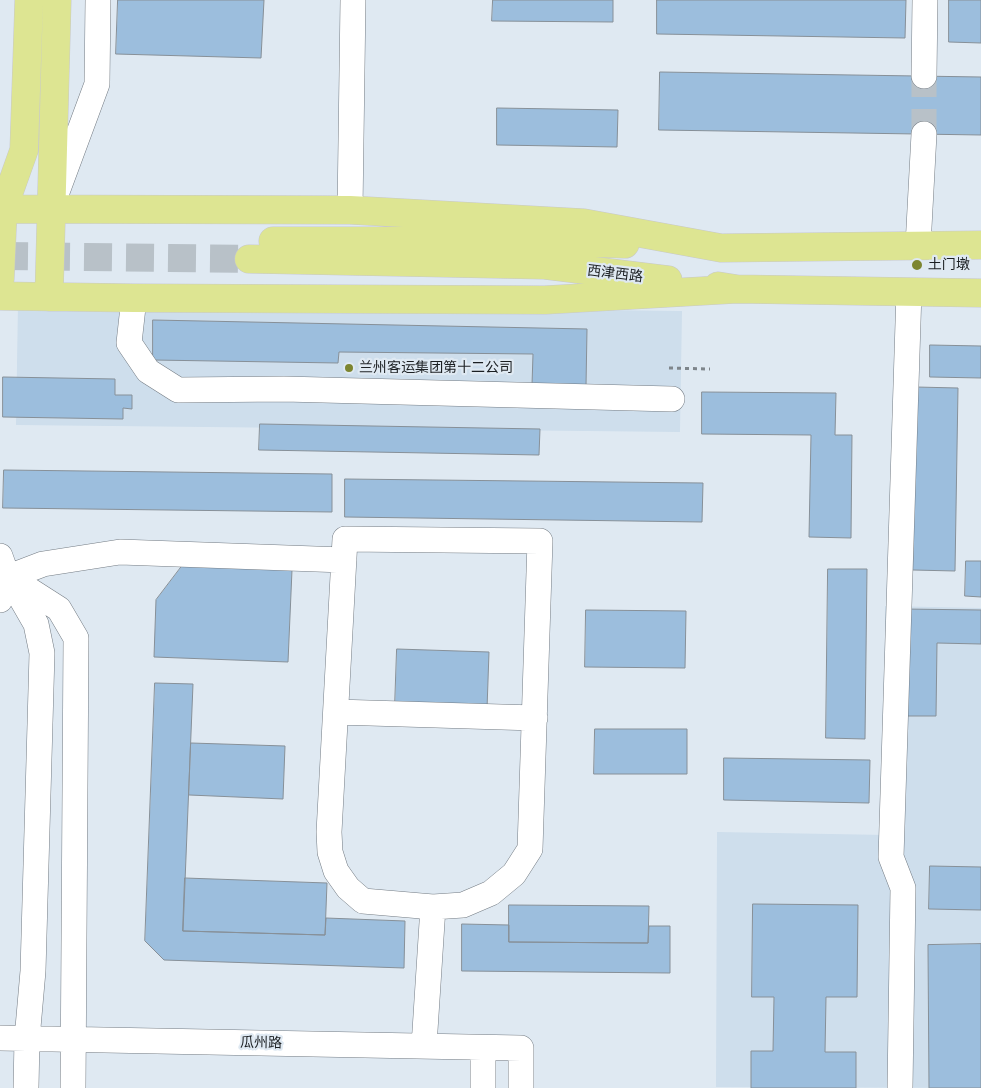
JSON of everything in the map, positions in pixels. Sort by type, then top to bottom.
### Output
[{"type":"main road","points":[[0,279],[1,205],[24,150],[29,0]]},
{"type":"main road","points":[[49,297],[57,0]]},
{"type":"main road","name":"西津西路","points":[[1,205],[51,210],[350,210],[584,223],[721,248]]},
{"type":"main road","name":"西津西路","points":[[981,245],[721,248],[546,241],[248,250],[545,265],[737,289],[981,292]]},
{"type":"main road","points":[[0,296],[545,300],[737,289]]},
{"type":"street","points":[[51,210],[97,84],[98,0]]},
{"type":"street","points":[[350,210],[353,0]]},
{"type":"street","points":[[924,76],[925,0]]},
{"type":"street","points":[[918,246],[924,134]]},
{"type":"street","points":[[900,1088],[902,888],[891,857],[909,291]]},
{"type":"street","points":[[134,298],[129,343],[148,371],[178,390],[284,390],[672,399]]},
{"type":"street","points":[[345,539],[540,542],[530,849],[514,874],[491,893],[463,904],[433,907],[363,901],[348,888],[336,871],[330,852],[329,832],[336,712],[345,539]]},
{"type":"street","points":[[5,566],[43,564],[120,552],[344,560]]},
{"type":"street","points":[[0,600],[5,566]]},
{"type":"street","points":[[5,566],[36,624],[42,653],[33,971],[27,1039],[26,1088]]},
{"type":"street","points":[[5,566],[59,608],[76,638],[73,1088]]},
{"type":"street","points":[[336,712],[535,718]]},
{"type":"street","points":[[424,1046],[433,907]]},
{"type":"street","name":"瓜州路","points":[[0,1038],[521,1048],[521,1088]]},
{"type":"street","points":[[483,1048],[483,1088]]},
{"type":"path","points":[[669,368],[710,370]]},
{"type":"shaded area","name":"兰州客运集团第十二公司","points":[[18,303],[682,311],[680,432],[16,425]]},
{"type":"shaded area","points":[[885,606],[981,608],[981,1088],[716,1087],[717,832],[887,835]]},
{"type":"building","points":[[118,0],[264,0],[261,58],[116,54]]},
{"type":"building","points":[[493,0],[613,0],[613,22],[492,21]]},
{"type":"building","points":[[657,0],[906,0],[905,38],[657,34]]},
{"type":"building","points":[[949,0],[981,0],[981,43],[949,42]]},
{"type":"building","points":[[660,72],[981,77],[981,135],[659,130]]},
{"type":"building","points":[[497,108],[618,110],[617,147],[497,145]]},
{"type":"building","points":[[153,320],[587,329],[586,386],[532,385],[533,354],[339,352],[338,363],[153,360]]},
{"type":"building","points":[[930,345],[981,346],[981,378],[930,377]]},
{"type":"building","points":[[3,377],[115,379],[115,395],[132,395],[132,409],[123,408],[123,419],[3,417]]},
{"type":"building","points":[[916,387],[958,388],[955,571],[913,570]]},
{"type":"building","points":[[702,392],[836,393],[835,435],[852,435],[851,538],[809,537],[811,435],[702,434]]},
{"type":"building","points":[[260,424],[540,429],[539,455],[259,450]]},
{"type":"building","points":[[4,470],[332,474],[332,512],[3,508]]},
{"type":"building","points":[[345,479],[703,483],[702,522],[345,517]]},
{"type":"building","points":[[966,561],[981,561],[981,597],[965,596]]},
{"type":"building","points":[[182,566],[292,570],[288,662],[154,657],[156,600]]},
{"type":"building","points":[[828,569],[867,569],[865,739],[826,738]]},
{"type":"building","points":[[903,609],[981,610],[981,644],[937,643],[936,716],[902,716]]},
{"type":"building","points":[[586,610],[686,611],[685,668],[585,667]]},
{"type":"building","points":[[397,649],[489,652],[487,709],[395,706]]},
{"type":"building","points":[[155,683],[193,684],[183,931],[325,935],[326,918],[405,921],[404,968],[164,960],[145,941]]},
{"type":"building","points":[[595,729],[687,729],[687,774],[594,774]]},
{"type":"building","points":[[191,743],[285,746],[283,799],[189,795]]},
{"type":"building","points":[[724,758],[870,760],[869,803],[724,800]]},
{"type":"building","points":[[930,866],[981,867],[981,910],[929,909]]},
{"type":"building","points":[[185,878],[327,883],[325,935],[183,931]]},
{"type":"building","points":[[753,904],[858,905],[857,997],[826,997],[825,1052],[856,1052],[856,1088],[751,1088],[751,1051],[773,1051],[774,997],[752,997]]},
{"type":"building","points":[[509,905],[649,906],[648,943],[509,942]]},
{"type":"building","points":[[462,924],[509,925],[509,942],[648,943],[649,926],[670,926],[670,973],[462,971]]},
{"type":"building","points":[[981,944],[981,1088],[929,1088],[928,945]]},
{"type":"tunnel","points":[[924,76],[924,134]]},
{"type":"tunnel","points":[[0,256],[249,259]]},
{"type":"place","name":"土门墩","points":[[917,265]]},
{"type":"place","name":"兰州客运集团第十二公司","points":[[349,368]]}]
